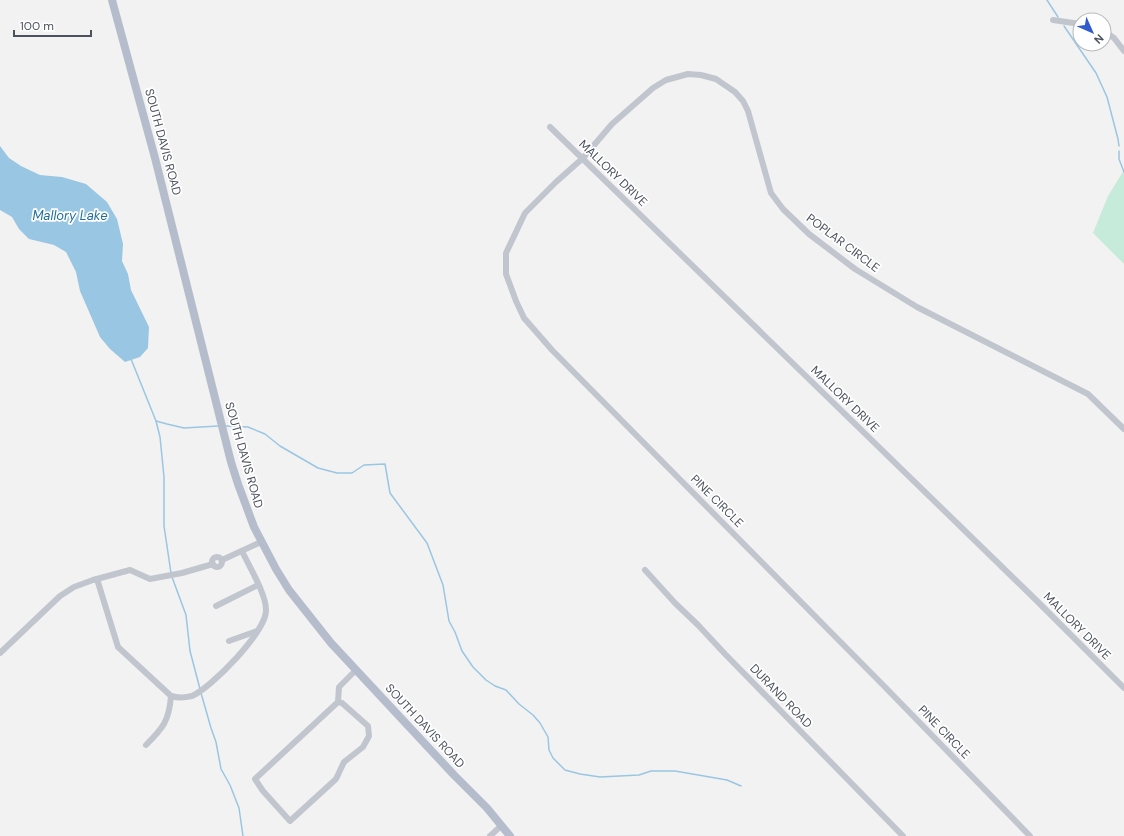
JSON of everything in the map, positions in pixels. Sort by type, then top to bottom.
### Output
[{"type":"main road","name":"SOUTH DAVIS ROAD","points":[[112,0],[155,158],[231,462],[245,506],[261,542],[289,590],[331,643],[454,775],[487,808],[510,836]]},
{"type":"street","points":[[1053,20],[1072,23]]},
{"type":"street","points":[[1112,37],[1124,51]]},
{"type":"street","name":"POPLAR CIRCLE","points":[[583,158],[612,124],[659,84],[688,74],[701,75],[716,79],[736,92],[745,104],[771,193],[783,209],[809,234],[855,269],[917,307],[1088,394],[1124,429]]},
{"type":"street","name":"MALLORY DRIVE","points":[[550,127],[1036,600],[1124,688]]},
{"type":"street","name":"PINE CIRCLE","points":[[583,158],[560,178],[525,213],[506,253],[506,274],[524,318],[552,350],[879,680],[1030,836]]},
{"type":"street","points":[[0,653],[60,596],[74,587],[130,570],[150,579],[182,573],[213,564],[220,566],[222,560],[261,542]]},
{"type":"street","points":[[98,579],[118,647],[171,696],[181,698],[192,696],[205,688],[239,655],[264,621],[266,610],[263,596],[242,551]]},
{"type":"street","name":"DURAND ROAD","points":[[645,570],[675,603],[903,836]]},
{"type":"street","points":[[216,606],[258,585]]},
{"type":"street","points":[[229,641],[257,632]]},
{"type":"street","points":[[338,702],[342,703],[368,726],[369,736],[363,747],[344,762],[336,779],[290,821],[263,791],[255,779],[338,702],[339,687],[356,670]]},
{"type":"street","points":[[146,745],[163,728],[170,710],[171,696]]},
{"type":"street","points":[[490,836],[501,826]]},
{"type":"green space","points":[[1124,170],[1124,264],[1093,233],[1108,196]]},
{"type":"water","name":"Mallory Lake","points":[[0,146],[9,158],[21,166],[40,175],[62,177],[86,184],[107,202],[117,219],[123,244],[122,261],[128,274],[131,290],[149,327],[148,348],[140,357],[125,362],[110,349],[100,337],[80,291],[76,272],[66,252],[54,245],[29,239],[19,229],[12,217],[0,210]]},
{"type":"waterway","points":[[1047,0],[1058,17]]},
{"type":"waterway","points":[[1064,26],[1096,73],[1107,97],[1119,146]]},
{"type":"waterway","points":[[1119,151],[1119,159],[1124,172]]},
{"type":"waterway","points":[[131,359],[156,421],[160,437],[164,477],[164,526],[171,573]]},
{"type":"waterway","points":[[156,421],[184,428],[218,426]]},
{"type":"waterway","points":[[226,426],[248,427],[265,434],[280,446],[318,468],[337,473],[352,473],[364,465],[385,464],[390,493],[427,543],[443,585],[449,621],[462,651],[473,667],[486,680],[495,686],[506,690],[540,723],[548,737],[549,750],[553,758],[565,770],[600,777],[639,775],[651,771],[675,771],[727,780],[741,786]]},
{"type":"waterway","points":[[172,577],[186,615],[190,651],[200,689]]},
{"type":"waterway","points":[[201,693],[216,742],[221,769],[230,785],[239,808],[243,836]]}]
